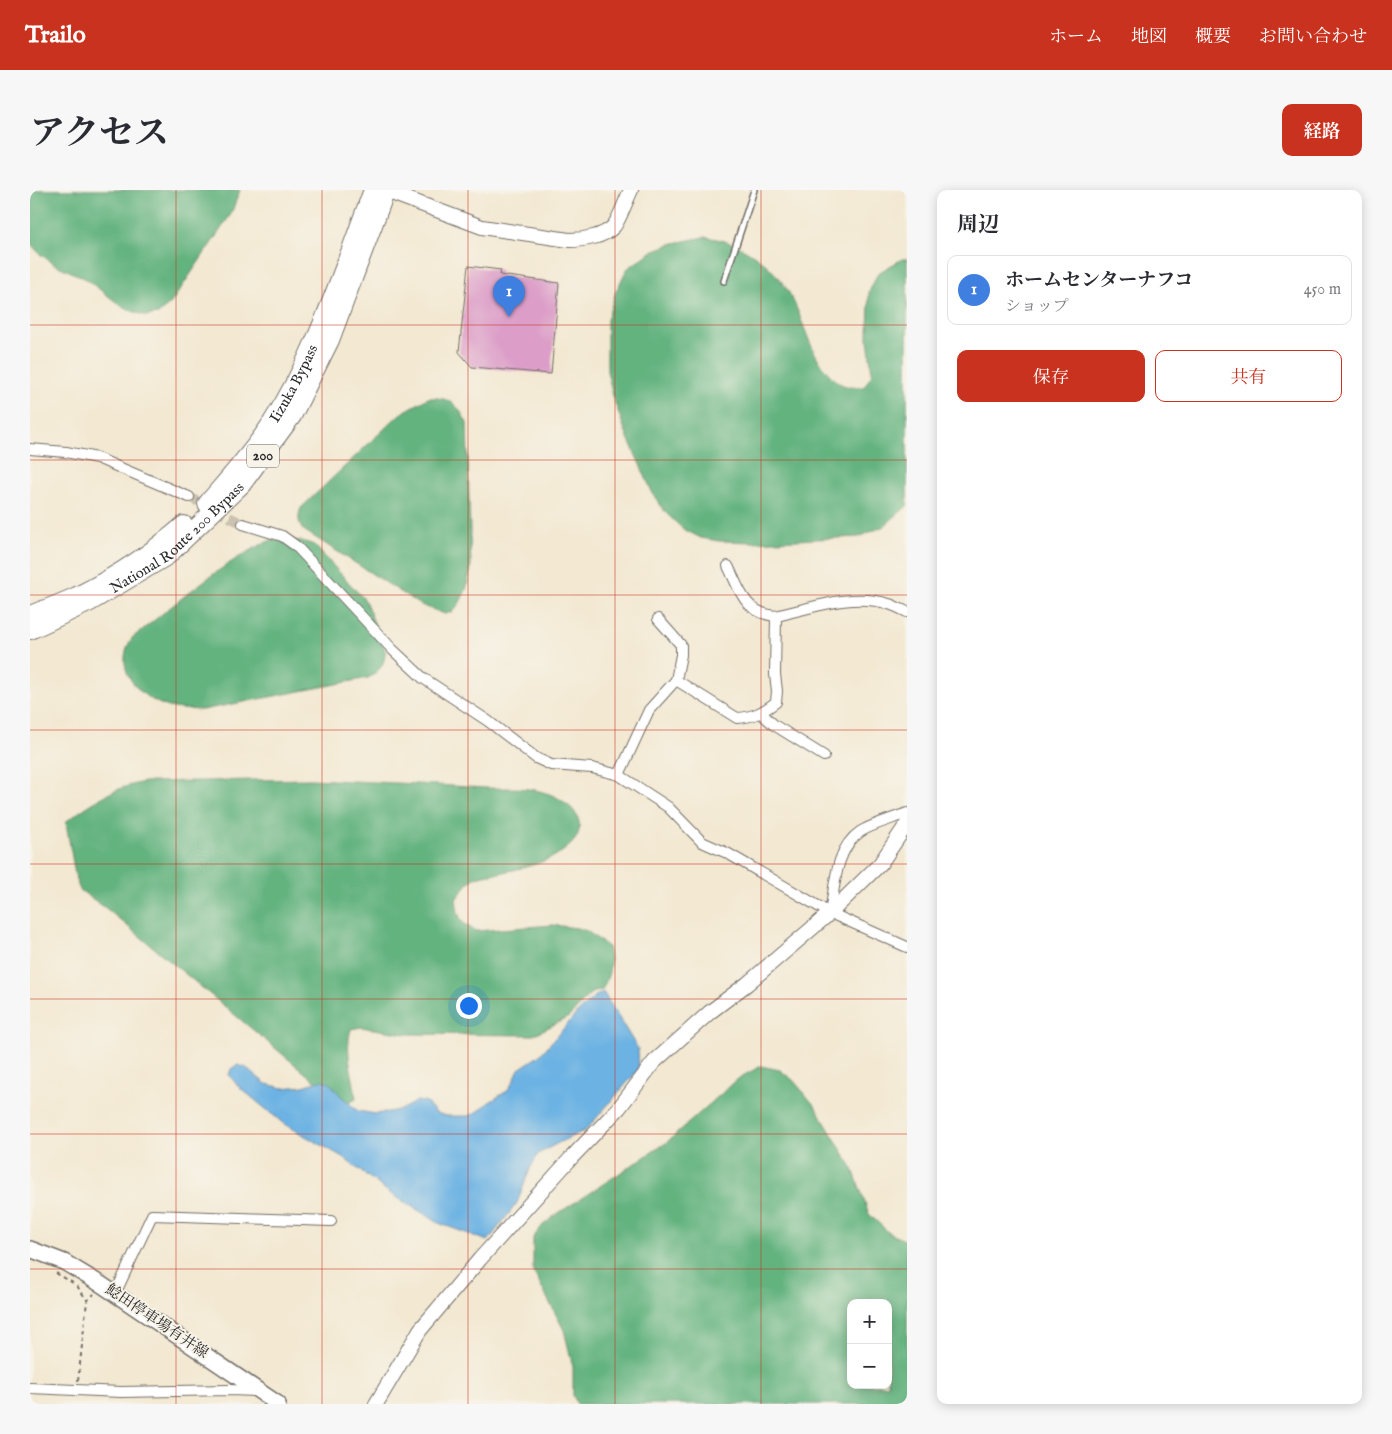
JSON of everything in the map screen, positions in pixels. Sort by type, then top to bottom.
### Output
[{"type":"highway","name":"Iizuka Bypass","points":[[30,615],[78,595],[126,568],[168,539],[204,507],[253,451],[292,389],[382,190]]},
{"type":"highway","name":"National Route 200 Bypass","points":[[30,630],[90,602],[167,556],[242,484],[292,416],[312,378],[330,340],[382,190]]},
{"type":"main road","name":"鯰田停車場有井線","points":[[30,1249],[64,1262],[102,1284],[278,1404]]},
{"type":"street","points":[[382,190],[482,227],[570,240],[583,240],[599,235],[613,226],[631,190]]},
{"type":"street","points":[[30,449],[66,452],[97,458],[189,497]]},
{"type":"street","points":[[243,524],[282,536],[296,546],[393,650],[423,678],[488,721],[536,758],[551,765],[592,768],[619,775],[668,807],[702,842],[727,853],[830,913],[907,947]]},
{"type":"street","points":[[728,566],[748,605],[757,612],[776,616],[824,604],[864,599],[889,604],[907,612]]},
{"type":"street","points":[[676,680],[737,718],[749,718],[760,713],[776,702],[776,616]]},
{"type":"street","points":[[619,775],[649,710],[676,680],[681,645],[658,619]]},
{"type":"street","points":[[760,713],[774,725],[824,756]]},
{"type":"street","points":[[830,913],[838,865],[847,844],[861,831],[907,813]]},
{"type":"street","points":[[376,1404],[420,1330],[480,1259],[619,1108],[654,1062],[710,1012],[748,984],[830,913],[880,864],[907,824]]},
{"type":"street","points":[[116,1294],[152,1215],[331,1222]]},
{"type":"street","points":[[30,1388],[121,1392],[230,1390],[260,1392]]},
{"type":"lane","points":[[724,281],[754,190]]},
{"type":"path","points":[[52,1271],[79,1287],[87,1301]]},
{"type":"path","points":[[77,1390],[87,1301],[102,1284]]},
{"type":"green space","points":[[30,190],[240,190],[231,214],[171,303],[158,314],[146,316],[124,308],[86,279],[54,264],[40,254],[30,243]]},
{"type":"green space","points":[[704,237],[738,246],[759,259],[776,275],[784,285],[797,309],[819,361],[838,382],[851,387],[864,387],[872,374],[868,339],[869,292],[878,273],[902,259],[907,259],[907,506],[884,526],[859,537],[753,542],[719,541],[701,538],[683,529],[664,511],[653,494],[626,433],[614,400],[607,371],[607,320],[616,291],[627,269],[654,250],[674,243]]},
{"type":"green space","points":[[428,398],[448,400],[456,406],[467,423],[471,568],[466,590],[459,604],[452,612],[445,614],[421,605],[302,529],[299,518],[301,508],[400,414]]},
{"type":"green space","points":[[271,540],[298,541],[314,545],[365,600],[385,650],[383,663],[378,670],[368,678],[202,710],[168,707],[144,694],[136,687],[126,669],[125,659],[132,638],[216,572]]},
{"type":"green space","points":[[311,779],[486,788],[522,788],[553,795],[562,800],[570,806],[579,822],[579,830],[575,839],[567,848],[552,858],[535,864],[500,873],[483,875],[474,879],[468,883],[456,899],[458,913],[462,922],[475,931],[553,925],[587,931],[608,947],[610,969],[602,990],[591,993],[569,1017],[533,1035],[406,1034],[361,1027],[351,1029],[349,1055],[356,1099],[347,1104],[339,1101],[107,909],[80,890],[76,880],[66,823],[69,819],[104,796],[122,788],[144,782]]},
{"type":"green space","points":[[761,1066],[780,1070],[793,1080],[815,1106],[853,1169],[869,1214],[890,1234],[907,1241],[907,1404],[577,1404],[573,1395],[573,1367],[564,1330],[533,1271],[533,1238],[543,1225],[557,1214],[666,1143],[739,1078]]},
{"type":"water","points":[[603,992],[638,1049],[639,1069],[586,1130],[538,1154],[517,1203],[488,1241],[441,1224],[391,1194],[341,1156],[284,1124],[238,1086],[229,1075],[231,1069],[237,1065],[245,1067],[266,1084],[283,1088],[303,1086],[323,1080],[330,1083],[358,1111],[376,1114],[400,1110],[417,1101],[426,1102],[436,1113],[447,1116],[468,1116],[479,1111],[507,1091],[519,1069],[540,1055],[579,1011],[594,997]]},
{"type":"building","points":[[468,266],[501,270],[500,275],[559,283],[551,374],[472,367],[459,352]]},
{"type":"tunnel","points":[[189,497],[243,524]]},
{"type":"place","name":"ホームセンターナフコ","points":[[509,317]]}]
